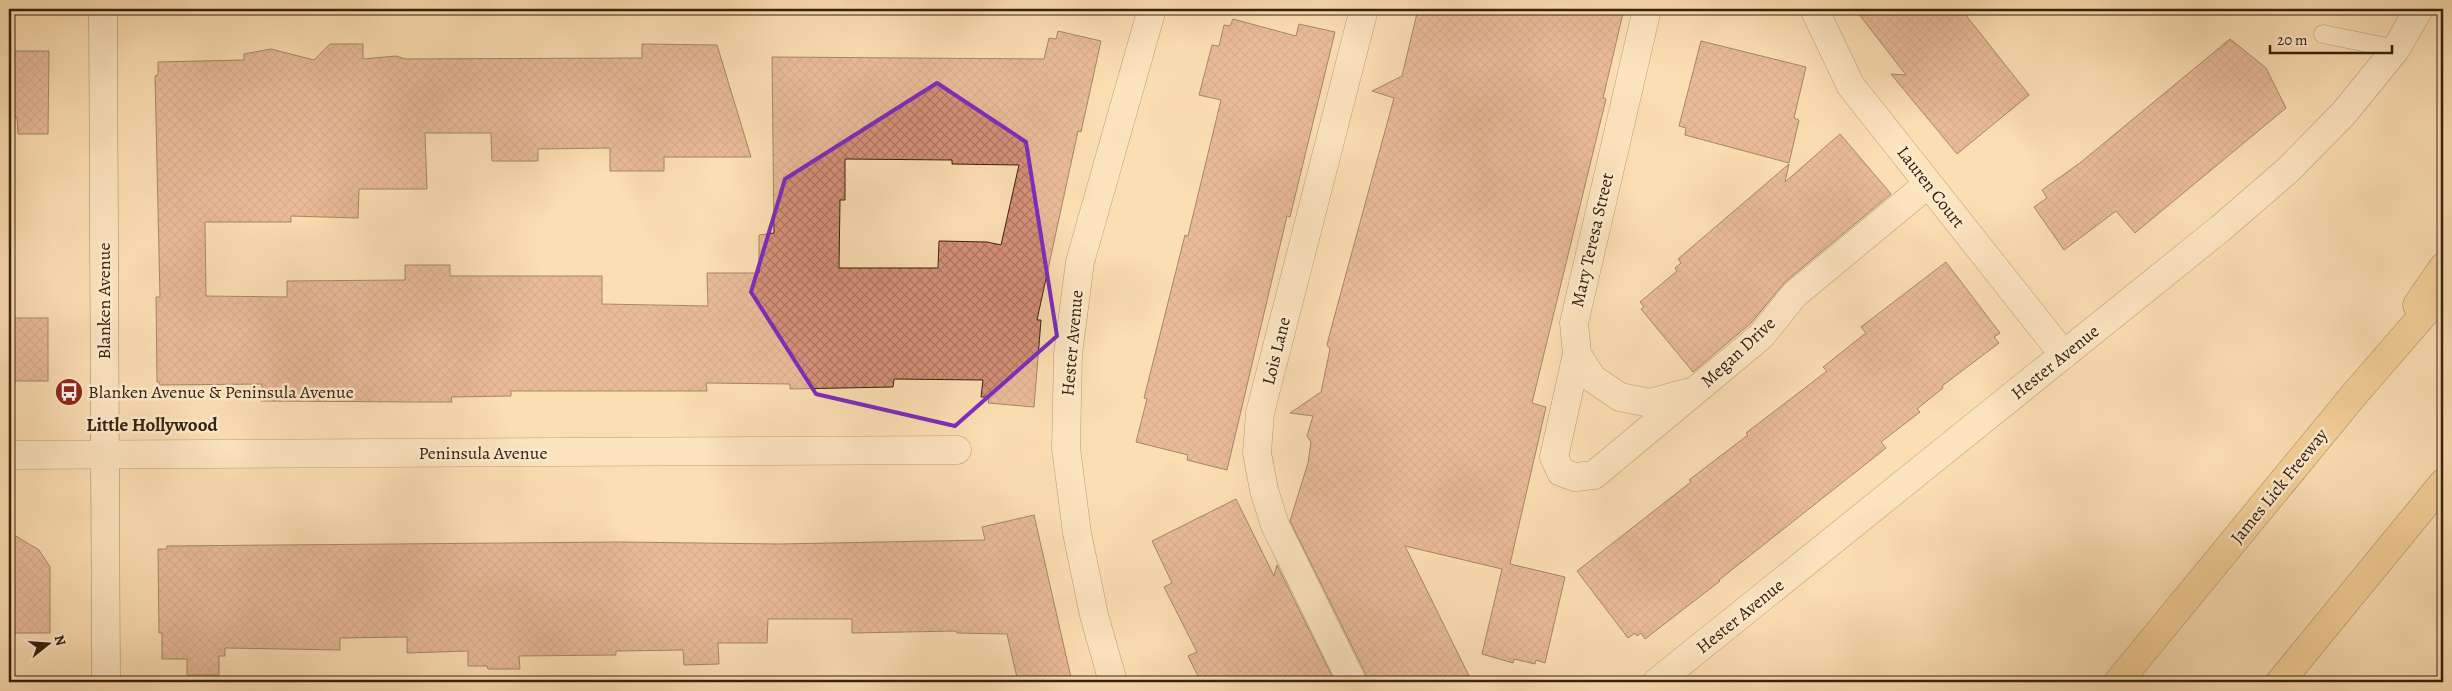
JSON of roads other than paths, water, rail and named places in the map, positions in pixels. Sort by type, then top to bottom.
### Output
[{"type":"highway","points":[[2353,396],[2443,267]]},
{"type":"highway","name":"James Lick Freeway","points":[[2118,682],[2353,396],[2443,292]]},
{"type":"highway","points":[[2280,682],[2443,484]]},
{"type":"street","name":"Blanken Avenue","points":[[103,9],[106,682]]},
{"type":"street","name":"Hester Avenue","points":[[1113,682],[1094,615],[1077,532],[1066,448],[1068,354],[1080,262],[1152,9]]},
{"type":"street","name":"Lois Lane","points":[[1352,682],[1275,524],[1264,490],[1257,453],[1260,413],[1364,9]]},
{"type":"street","name":"Mary Teresa Street","points":[[1561,472],[1554,457],[1577,354],[1574,322],[1647,9]]},
{"type":"street","name":"Lauren Court","points":[[1814,9],[1851,86],[2064,354]]},
{"type":"street","name":"Hester Avenue","points":[[1657,682],[2221,228],[2288,170],[2344,114],[2396,49],[2419,9]]},
{"type":"street","name":"Megan Drive","points":[[1561,472],[1575,477],[1594,475],[1761,336],[1795,294],[1928,184]]},
{"type":"street","points":[[1577,354],[1592,378],[1620,397],[1650,403],[1680,396],[1701,386]]},
{"type":"street","name":"Peninsula Avenue","points":[[9,455],[957,450]]},
{"type":"lane","points":[[2323,34],[2396,49]]},
{"type":"place","name":"Blanken Avenue & Peninsula Avenue","points":[[69,392]]},
{"type":"district","name":"Little Hollywood","points":[[152,424]]}]
